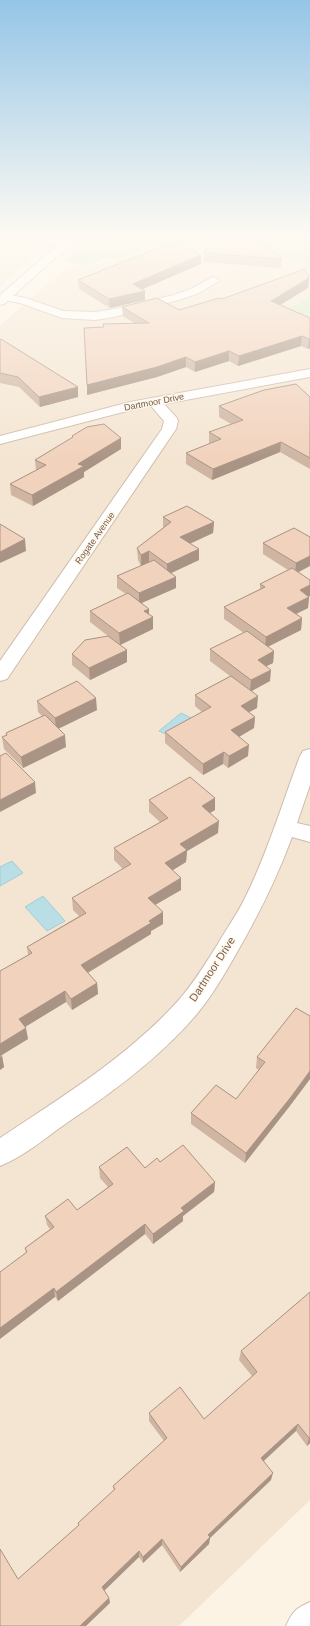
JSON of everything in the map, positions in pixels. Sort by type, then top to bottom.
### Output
[{"type":"main road","points":[[305,1626],[310,1621]]},
{"type":"street","points":[[50,310],[62,314],[95,316],[126,310]]},
{"type":"street","name":"Dartmoor Drive","points":[[0,440],[154,401],[310,373]]},
{"type":"street","name":"Rogate Avenue","points":[[0,675],[169,429],[171,421],[170,418],[154,401]]},
{"type":"street","name":"Dartmoor Drive","points":[[0,1153],[127,1065],[160,1036],[186,1009],[210,978],[256,899],[285,827],[310,756]]},
{"type":"street","points":[[285,827],[310,834]]},
{"type":"shaded area","points":[[18,310],[308,310],[310,319],[310,1500],[179,1626],[0,1626],[0,325]]},
{"type":"green space","points":[[310,310],[310,319],[284,311]]},
{"type":"water","points":[[181,713],[195,720],[173,738],[159,731]]},
{"type":"water","points":[[12,861],[23,873],[0,886],[0,867]]},
{"type":"water","points":[[43,896],[65,921],[47,931],[25,907]]},
{"type":"building","points":[[127,310],[291,310],[310,318],[310,339],[302,336],[239,356],[229,351],[195,362],[186,357],[157,367],[87,385],[84,328],[104,327],[103,324],[149,323]]},
{"type":"building","points":[[1,339],[78,387],[39,397],[18,377],[0,373]]},
{"type":"building","points":[[296,384],[310,397],[310,458],[281,442],[213,469],[186,453],[221,439],[209,432],[243,420],[219,406],[264,390]]},
{"type":"building","points":[[104,424],[121,438],[78,464],[84,466],[32,495],[10,484],[46,465],[35,460],[73,437],[72,436],[87,427]]},
{"type":"building","points":[[187,506],[214,522],[180,537],[199,549],[167,564],[149,551],[141,555],[137,548],[171,522],[163,517]]},
{"type":"building","points":[[0,524],[25,539],[0,552]]},
{"type":"building","points":[[294,528],[310,537],[310,556],[296,563],[263,543]]},
{"type":"building","points":[[154,560],[176,577],[139,593],[117,576]]},
{"type":"building","points":[[292,568],[310,580],[310,585],[300,590],[309,597],[287,608],[302,618],[266,637],[224,607],[265,587],[260,584]]},
{"type":"building","points":[[128,593],[149,609],[144,611],[153,617],[119,633],[90,611]]},
{"type":"building","points":[[247,631],[274,651],[258,660],[271,670],[251,680],[210,649]]},
{"type":"building","points":[[108,636],[127,650],[89,668],[72,654],[85,640]]},
{"type":"building","points":[[231,676],[258,696],[241,706],[255,717],[231,730],[249,745],[229,756],[224,752],[203,764],[165,732],[211,707],[195,695]]},
{"type":"building","points":[[77,681],[96,698],[55,718],[37,701]]},
{"type":"building","points":[[45,715],[65,735],[21,757],[2,737],[7,735],[6,733]]},
{"type":"building","points":[[6,753],[35,782],[0,800],[0,756]]},
{"type":"building","points":[[190,777],[215,798],[202,806],[219,821],[180,844],[187,850],[165,863],[181,878],[148,898],[163,912],[149,921],[151,923],[81,965],[97,983],[71,999],[65,991],[19,1019],[26,1028],[0,1044],[0,971],[32,953],[27,947],[86,913],[72,898],[131,864],[114,848],[168,818],[149,800]]},
{"type":"building","points":[[296,1008],[310,1016],[310,1071],[246,1153],[191,1113],[216,1085],[236,1099],[265,1062],[257,1057]]},
{"type":"building","points":[[183,1145],[215,1182],[181,1208],[184,1211],[153,1234],[145,1224],[56,1292],[54,1288],[0,1328],[0,1272],[27,1252],[25,1248],[54,1227],[45,1216],[68,1199],[77,1210],[113,1184],[99,1167],[127,1147],[145,1168],[157,1158],[160,1162]]},
{"type":"building","points":[[310,1292],[310,1438],[298,1424],[261,1458],[273,1473],[208,1535],[210,1537],[181,1567],[162,1539],[143,1557],[139,1551],[102,1587],[109,1598],[80,1626],[0,1626],[0,1549],[18,1579],[79,1525],[78,1523],[115,1489],[113,1486],[167,1438],[149,1413],[180,1387],[204,1419],[257,1372],[241,1351]]}]
